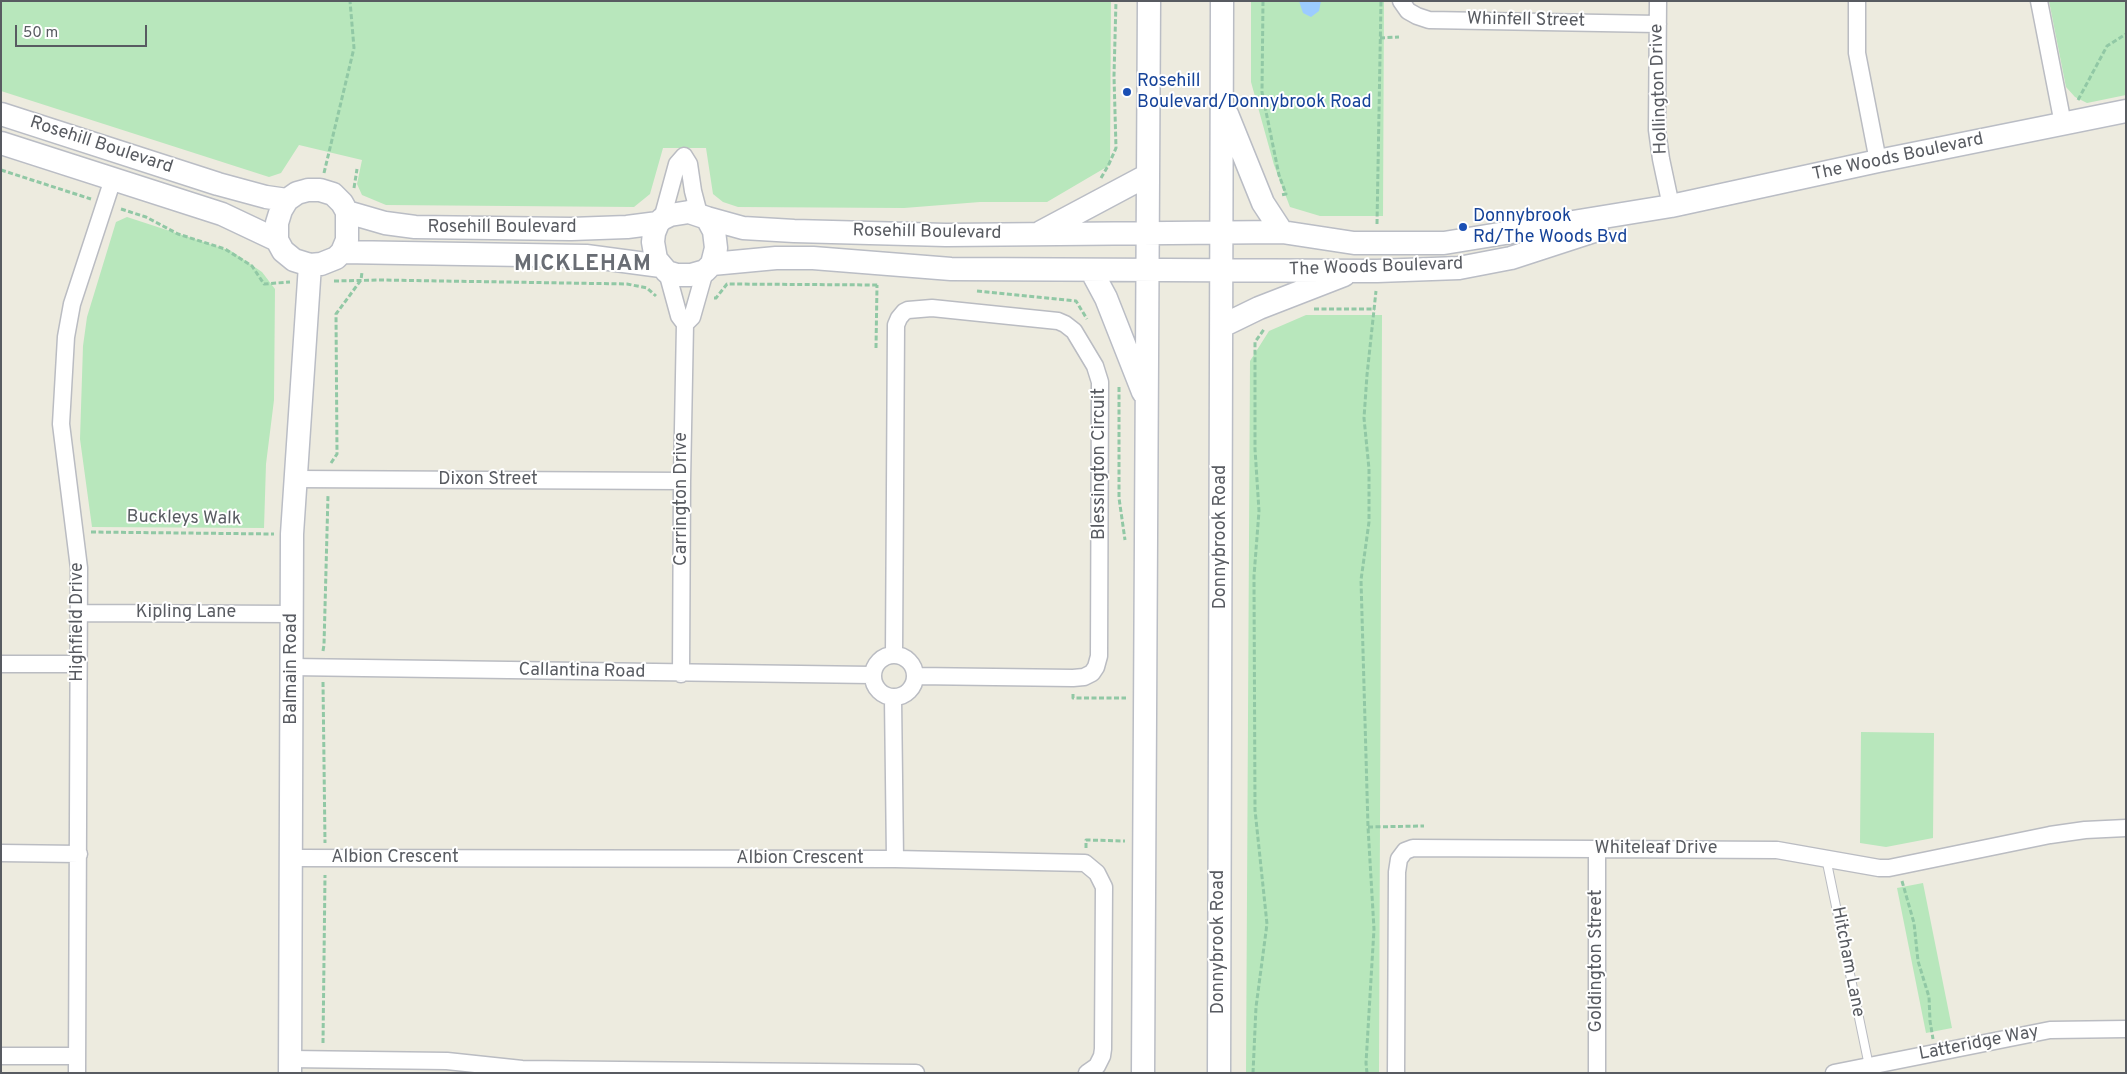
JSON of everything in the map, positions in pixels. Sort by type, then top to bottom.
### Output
[{"type":"street","points":[[1144,1073],[1149,1]]},
{"type":"street","name":"Donnybrook Road","points":[[1218,1073],[1222,1]]},
{"type":"street","name":"Whinfell Street","points":[[1401,1],[1408,11],[1429,20],[1658,24]]},
{"type":"street","name":"Hollington Drive","points":[[1658,1],[1657,130],[1661,159],[1672,206]]},
{"type":"street","points":[[1857,1],[1857,53],[1878,161]]},
{"type":"street","points":[[2039,1],[2063,124]]},
{"type":"street","points":[[1222,102],[1264,203],[1282,232]]},
{"type":"street","name":"The Woods Boulevard","points":[[1148,233],[1282,232],[1354,243],[1444,243],[1672,206],[1878,161],[2126,111]]},
{"type":"street","name":"Rosehill Boulevard","points":[[1,114],[218,184],[266,197],[287,200]]},
{"type":"street","name":"Rosehill Boulevard","points":[[1,143],[222,214],[277,240]]},
{"type":"street","points":[[684,156],[689,164],[693,191],[703,216],[716,239],[716,248],[708,267],[684,276],[664,269],[656,259],[653,242],[660,221],[677,164],[684,156]]},
{"type":"street","points":[[1038,234],[1148,175]]},
{"type":"street","name":"Highfield Drive","points":[[77,1073],[79,568],[61,424],[66,337],[72,304],[113,179]]},
{"type":"street","points":[[308,190],[320,190],[333,194],[342,203],[347,212],[347,240],[342,252],[336,258],[310,273],[283,251],[277,240],[277,223],[281,210],[287,200],[297,193],[308,190]]},
{"type":"street","name":"The Woods Boulevard","points":[[1148,269],[1377,271],[1459,268],[1511,258],[1672,206]]},
{"type":"street","name":"Rosehill Boulevard","points":[[347,212],[385,224],[415,228],[571,229],[627,227],[660,221]]},
{"type":"street","points":[[660,221],[678,213],[703,216]]},
{"type":"street","name":"Rosehill Boulevard","points":[[703,216],[743,228],[782,230],[946,235],[1148,233]]},
{"type":"street","name":"Rosehill Boulevard","points":[[342,252],[586,256],[664,269]]},
{"type":"street","name":"Rosehill Boulevard","points":[[708,267],[776,258],[813,258],[951,269],[1148,269]]},
{"type":"street","name":"Carrington Drive","points":[[685,324],[692,317],[708,267]]},
{"type":"street","name":"Carrington Drive","points":[[664,269],[675,297],[679,316],[685,324],[681,674]]},
{"type":"street","points":[[1091,270],[1106,298],[1147,402]]},
{"type":"street","points":[[1222,326],[1260,308],[1354,270]]},
{"type":"street","name":"Balmain Road","points":[[290,1066],[292,534],[301,420],[304,334],[310,273]]},
{"type":"street","name":"Blessington Circuit","points":[[894,654],[896,325],[904,312],[908,310],[932,308],[1058,321],[1074,331],[1095,366],[1100,382],[1099,656],[1092,673],[1084,677],[916,676]]},
{"type":"street","name":"Dixon Street","points":[[295,479],[682,480]]},
{"type":"street","name":"Kipling Lane","points":[[79,613],[292,614]]},
{"type":"street","points":[[894,654],[906,657],[911,662],[916,676],[911,690],[892,698],[878,690],[872,675],[880,659],[894,654]]},
{"type":"street","points":[[1,664],[78,664]]},
{"type":"street","name":"Callantina Road","points":[[291,668],[872,675]]},
{"type":"street","points":[[892,698],[895,859]]},
{"type":"street","name":"Whiteleaf Drive","points":[[1396,1073],[1397,872],[1399,860],[1405,851],[1425,847],[1777,850],[1879,868],[1899,866],[2050,835],[2085,830],[2126,828]]},
{"type":"street","name":"Goldington Street","points":[[1597,849],[1597,1073]]},
{"type":"street","points":[[1,853],[79,854]]},
{"type":"street","name":"Albion Crescent","points":[[292,858],[895,859],[1085,863]]},
{"type":"street","points":[[1085,863],[1097,873],[1104,887],[1103,1049],[1097,1066],[1087,1073]]},
{"type":"street","name":"Latteridge Way","points":[[1840,1072],[2050,1030],[2126,1029]]},
{"type":"street","points":[[1,1056],[77,1056]]},
{"type":"street","points":[[290,1066],[447,1061],[506,1070],[916,1073]]},
{"type":"lane","name":"Hitcham Lane","points":[[1826,858],[1868,1066]]},
{"type":"path","points":[[320,190],[354,48],[350,1]]},
{"type":"path","points":[[1110,197],[1100,177],[1109,164],[1116,148],[1114,76],[1116,1]]},
{"type":"path","points":[[1377,244],[1381,1]]},
{"type":"path","points":[[2063,124],[2088,85],[2108,46],[2126,34]]},
{"type":"path","points":[[1380,38],[1399,38]]},
{"type":"path","points":[[1,170],[146,217],[178,234],[225,249],[252,266],[264,284],[310,273],[382,280],[627,284],[647,288],[660,298],[675,297]]},
{"type":"path","points":[[1368,1073],[1366,1063],[1374,928],[1368,827],[1361,580],[1369,522],[1370,469],[1364,418],[1367,375],[1376,310],[1377,271]]},
{"type":"path","points":[[697,298],[716,298],[727,284],[886,285]]},
{"type":"path","points":[[876,348],[877,285]]},
{"type":"path","points":[[971,290],[1076,300],[1090,324]]},
{"type":"path","points":[[1253,1073],[1256,1007],[1266,924],[1255,810],[1254,576],[1259,512],[1255,449],[1256,342],[1268,324],[1260,308]]},
{"type":"path","points":[[1309,309],[1376,310]]},
{"type":"path","points":[[1119,386],[1119,498],[1125,541]]},
{"type":"path","name":"Buckleys Walk","points":[[75,532],[292,534]]},
{"type":"path","points":[[1073,678],[1073,698],[1126,698]]},
{"type":"path","points":[[1126,688],[1126,708]]},
{"type":"path","points":[[1368,827],[1424,826]]},
{"type":"path","points":[[1125,831],[1125,850]]},
{"type":"path","points":[[1085,863],[1086,840],[1125,841]]},
{"type":"path","points":[[1899,866],[1904,895],[1914,922],[1918,961],[1929,997],[1930,1021],[1936,1053]]},
{"type":"green space","points":[[1,1],[1111,1],[1110,165],[1047,202],[980,202],[904,208],[738,207],[723,202],[713,194],[706,148],[663,148],[650,194],[634,207],[386,205],[362,195],[357,184],[362,160],[299,145],[281,173],[269,177],[1,91]]},
{"type":"green space","points":[[1251,1],[1384,1],[1383,216],[1320,216],[1290,207],[1274,165],[1251,82]]},
{"type":"green space","points":[[2049,1],[2126,1],[2126,95],[2087,103],[2075,97],[2066,87]]},
{"type":"green space","points":[[127,217],[231,251],[262,272],[275,289],[274,400],[266,464],[264,528],[92,527],[80,439],[83,346],[87,317],[116,222]]},
{"type":"green space","points":[[1306,315],[1382,315],[1379,1073],[1246,1073],[1250,361],[1269,331]]},
{"type":"green space","points":[[1861,732],[1934,733],[1933,838],[1886,847],[1860,843]]},
{"type":"green space","points":[[1923,883],[1952,1028],[1926,1033],[1897,888]]},
{"type":"water","points":[[1299,1],[1321,1],[1319,11],[1311,17],[1303,13]]},
{"type":"place","name":"Rosehill Boulevard/Donnybrook Road","points":[[1127,92]]},
{"type":"place","name":"Donnybrook Rd/The Woods Bvd","points":[[1463,227]]},
{"type":"district","name":"MICKLEHAM","points":[[583,266]]}]
